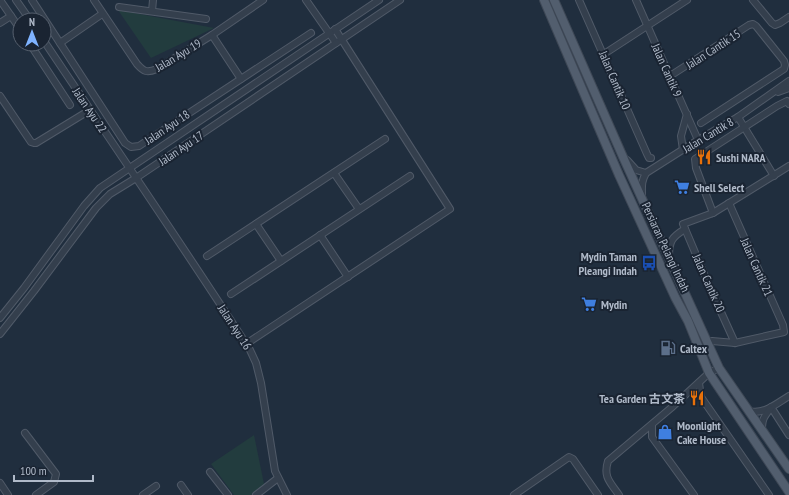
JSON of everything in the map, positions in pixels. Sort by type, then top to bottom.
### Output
[{"type":"main road","name":"Persiaran Pelangi Indah","points":[[544,0],[619,175],[675,297],[688,321],[709,373],[789,492]]},
{"type":"main road","name":"Persiaran Pelangi Indah","points":[[554,0],[623,157],[719,368],[789,469]]},
{"type":"street","points":[[0,0],[11,16],[0,23]]},
{"type":"street","points":[[16,0],[24,12]]},
{"type":"street","name":"Jalan Ayu 18","points":[[32,0],[125,143],[131,147],[139,146],[311,33]]},
{"type":"street","name":"Jalan Ayu 19","points":[[94,0],[102,14],[142,70],[149,72],[157,70],[263,0]]},
{"type":"street","points":[[152,11],[153,0]]},
{"type":"street","points":[[306,0],[336,43]]},
{"type":"street","name":"Jalan Ayu 17","points":[[0,318],[84,206],[100,188],[379,0]]},
{"type":"street","name":"Jalan Ayu 17","points":[[0,334],[96,208],[110,194],[400,0]]},
{"type":"street","name":"Jalan Cantik 10","points":[[579,0],[604,54],[648,158],[651,158]]},
{"type":"street","name":"Jalan Cantik 9","points":[[636,0],[698,140]]},
{"type":"street","points":[[604,54],[687,0]]},
{"type":"street","points":[[752,0],[774,25],[780,23],[789,16]]},
{"type":"street","points":[[119,7],[206,19]]},
{"type":"street","points":[[60,43],[102,14]]},
{"type":"street","name":"Jalan Cantik 15","points":[[670,76],[749,25],[753,24],[784,61],[784,69],[701,123]]},
{"type":"street","points":[[246,344],[450,209],[335,29]]},
{"type":"street","points":[[212,35],[241,79]]},
{"type":"street","points":[[35,52],[70,105]]},
{"type":"street","name":"Jalan Ayu 22","points":[[51,52],[136,178]]},
{"type":"street","points":[[769,96],[789,81]]},
{"type":"street","points":[[769,96],[789,88]]},
{"type":"street","points":[[0,96],[31,142],[34,143],[90,110]]},
{"type":"street","name":"Jalan Cantik 8","points":[[646,173],[738,117],[769,96]]},
{"type":"street","points":[[713,213],[696,168],[695,159],[777,106],[787,101],[789,104]]},
{"type":"street","points":[[683,150],[681,136],[687,114]]},
{"type":"street","points":[[738,117],[774,176]]},
{"type":"street","points":[[207,256],[385,139]]},
{"type":"street","points":[[111,180],[123,167],[118,151]]},
{"type":"street","points":[[623,157],[636,170],[646,173],[641,183],[643,199]]},
{"type":"street","points":[[669,257],[671,241],[684,227],[713,213],[789,166]]},
{"type":"street","points":[[334,173],[359,210]]},
{"type":"street","points":[[232,294],[410,176]]},
{"type":"street","name":"Jalan Ayu 16","points":[[136,178],[253,356],[259,372],[273,464],[286,494]]},
{"type":"street","name":"Jalan Cantik 21","points":[[729,203],[783,325],[784,332],[735,343]]},
{"type":"street","points":[[256,224],[281,261]]},
{"type":"street","name":"Jalan Cantik 20","points":[[684,227],[735,343]]},
{"type":"street","points":[[320,235],[348,276]]},
{"type":"street","points":[[707,343],[712,341],[735,343]]},
{"type":"street","points":[[619,495],[608,479],[606,469],[608,461],[652,425],[709,373],[719,368]]},
{"type":"street","points":[[699,383],[701,397],[769,495]]},
{"type":"street","points":[[689,392],[701,397]]},
{"type":"street","points":[[750,411],[758,412],[771,407],[789,396]]},
{"type":"street","points":[[762,430],[762,420],[771,407]]},
{"type":"street","points":[[771,407],[789,434]]},
{"type":"street","points":[[652,425],[652,437]]},
{"type":"street","points":[[25,433],[56,474],[54,482],[36,495]]},
{"type":"street","points":[[642,433],[652,437],[694,495]]},
{"type":"street","points":[[514,495],[569,457],[573,459],[596,495]]},
{"type":"street","points":[[265,491],[271,478],[273,464]]},
{"type":"street","points":[[210,472],[228,495]]},
{"type":"street","points":[[265,491],[278,478]]},
{"type":"street","points":[[0,483],[8,495]]},
{"type":"street","points":[[181,485],[188,495]]},
{"type":"street","points":[[143,495],[156,486]]},
{"type":"street","points":[[256,495],[276,487],[286,494]]},
{"type":"green space","points":[[118,10],[214,28],[151,58]]},
{"type":"green space","points":[[254,435],[264,484],[251,495],[234,495],[211,464]]},
{"type":"place","name":"Sushi NARA","points":[[704,157]]},
{"type":"place","name":"Shell Select","points":[[682,187]]},
{"type":"place","name":"Mydin Taman Pleangi Indah","points":[[649,263]]},
{"type":"place","name":"Mydin","points":[[589,304]]},
{"type":"place","name":"Caltex","points":[[668,348]]},
{"type":"place","name":"Tea Garden 古文茶","points":[[697,398]]},
{"type":"place","name":"Moonlight Cake House","points":[[665,432]]}]
